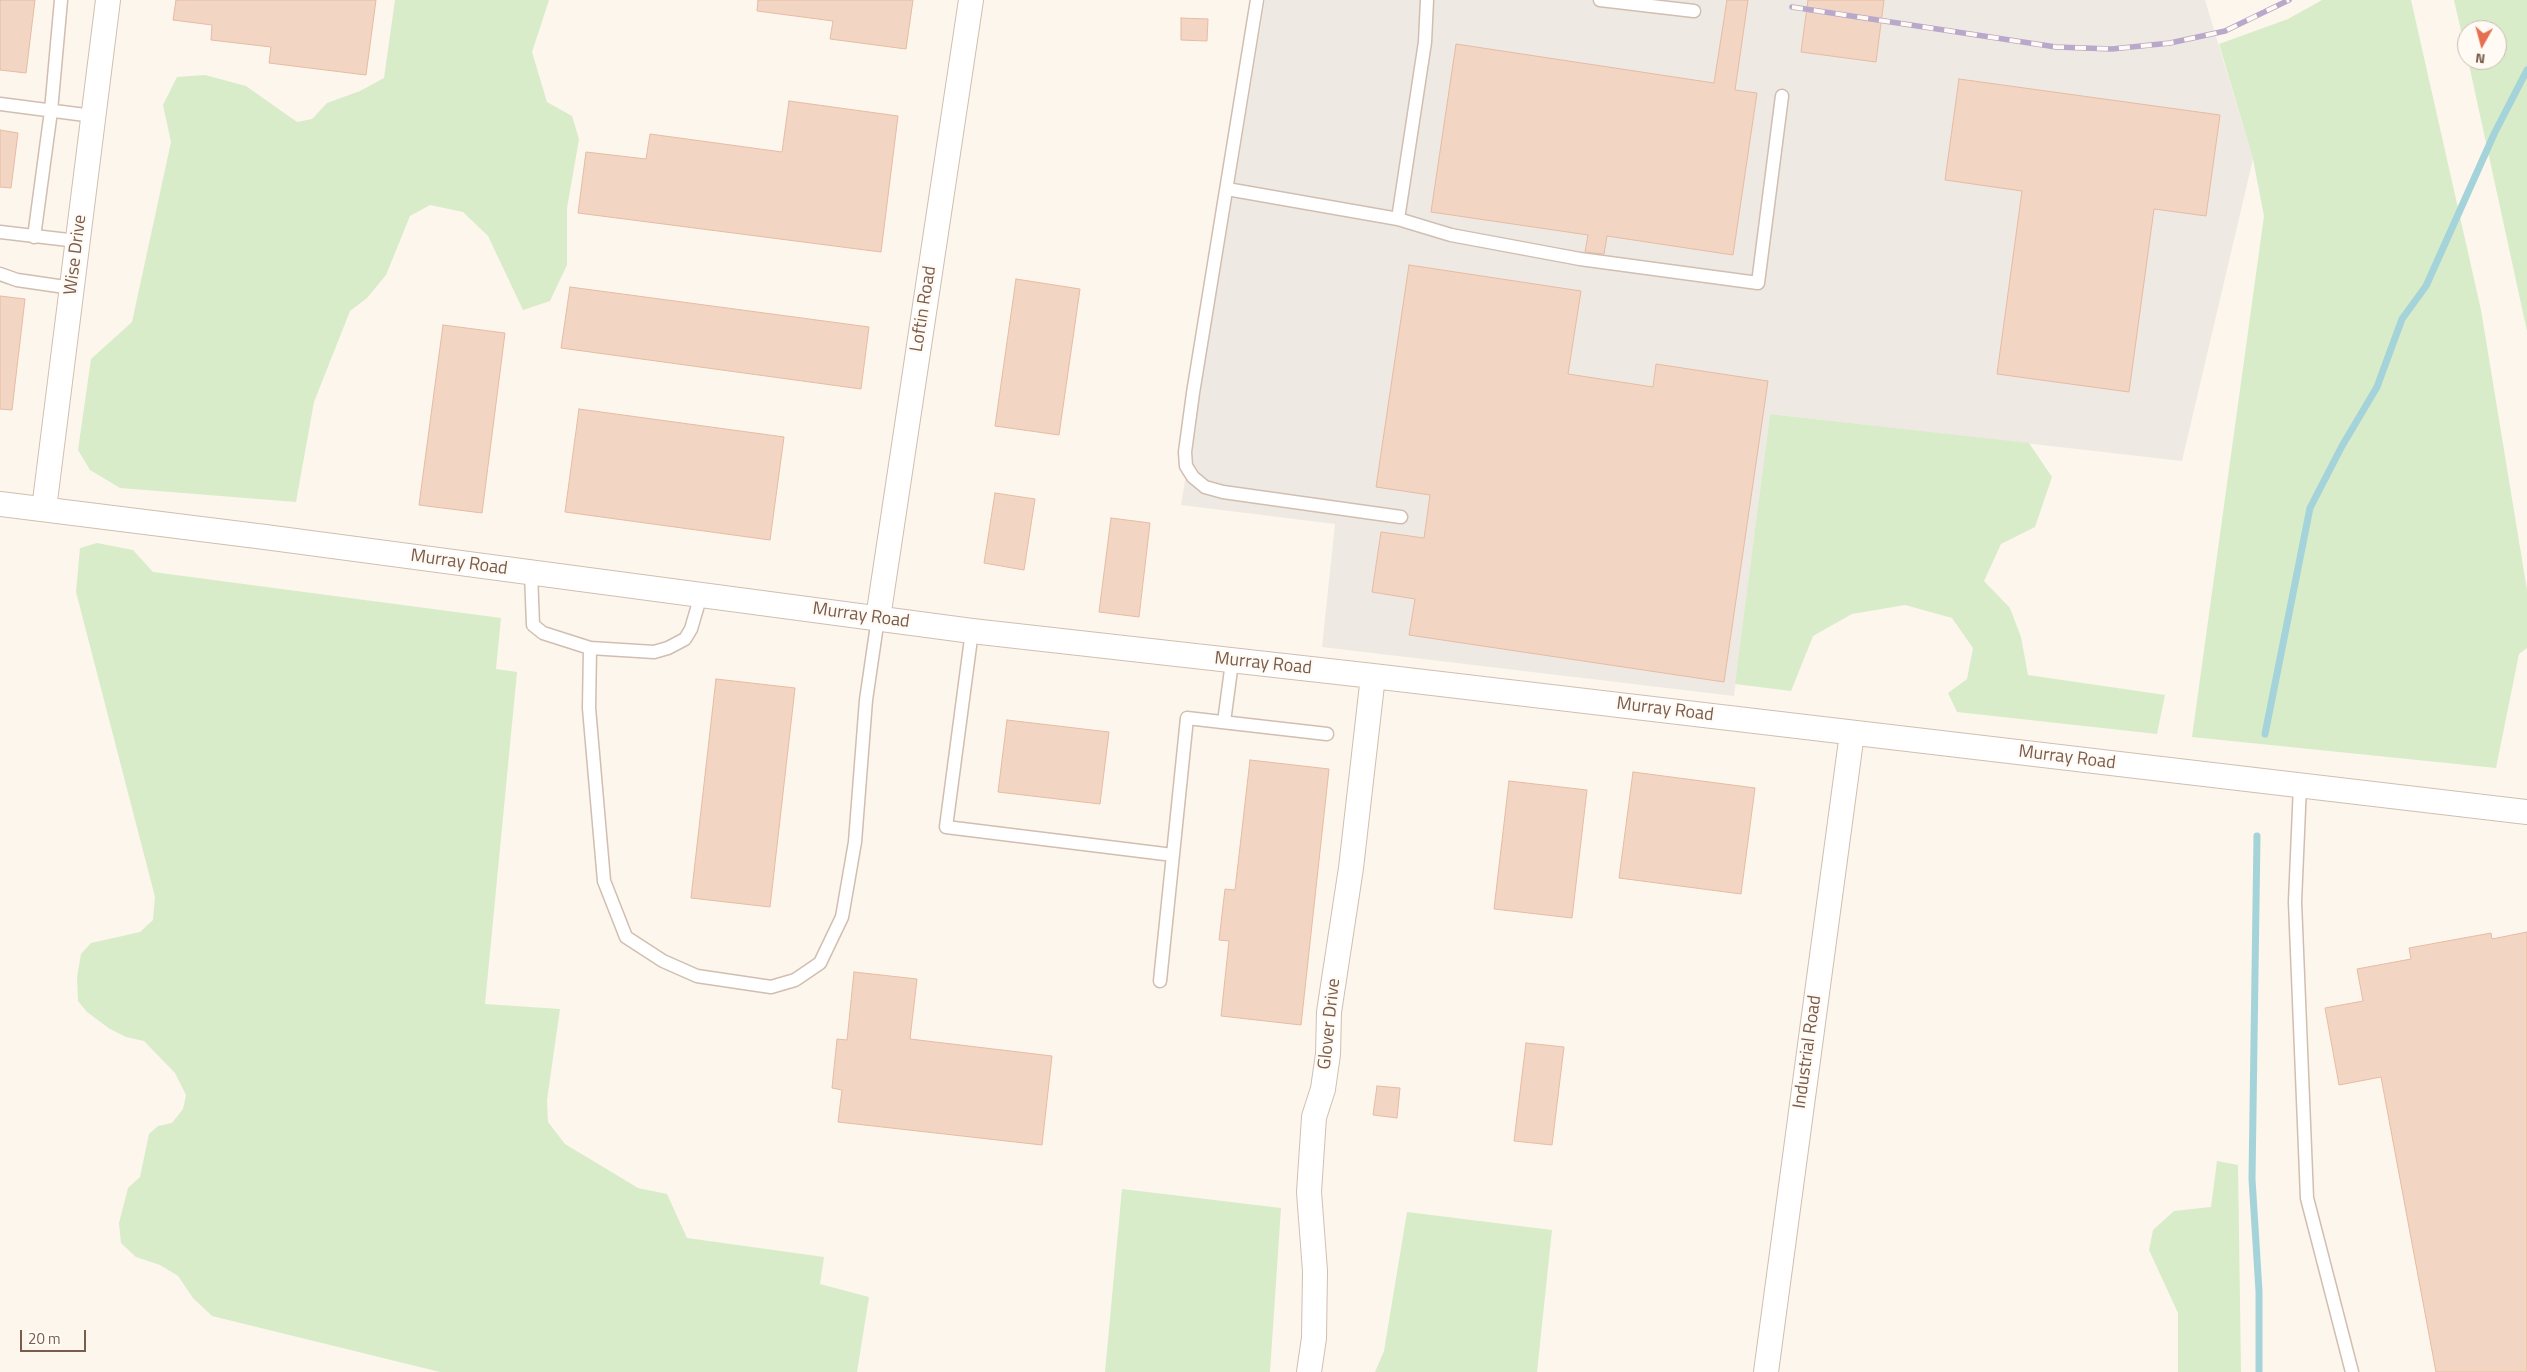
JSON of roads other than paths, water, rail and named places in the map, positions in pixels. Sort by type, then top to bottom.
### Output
[{"type":"street","name":"Wise Drive","points":[[44,509],[108,0]]},
{"type":"street","name":"Loftin Road","points":[[878,618],[971,0]]},
{"type":"street","name":"Murray Road","points":[[0,504],[972,631],[1232,662],[1373,676],[2527,812]]},
{"type":"street","name":"Glover Drive","points":[[1309,1372],[1314,1338],[1315,1271],[1309,1192],[1314,1117],[1323,1089],[1328,1054],[1329,1012],[1351,868],[1373,676]]},
{"type":"street","name":"Industrial Road","points":[[1766,1372],[1852,732]]},
{"type":"lane","points":[[34,237],[51,111],[61,0]]},
{"type":"lane","points":[[1257,0],[1193,393],[1185,452],[1186,466],[1193,477],[1205,487],[1223,492],[1401,517]]},
{"type":"lane","points":[[1398,219],[1425,42],[1427,0]]},
{"type":"lane","points":[[1600,0],[1694,11]]},
{"type":"lane","points":[[1227,189],[1398,219],[1452,235],[1580,259],[1758,283],[1782,96]]},
{"type":"lane","points":[[0,104],[93,116]]},
{"type":"lane","points":[[0,232],[77,241]]},
{"type":"lane","points":[[0,274],[17,280],[72,288]]},
{"type":"lane","points":[[531,573],[533,625],[542,633],[590,648],[654,652],[668,648],[684,639],[691,629],[701,595]]},
{"type":"lane","points":[[590,648],[589,708],[604,881],[626,936],[663,962],[697,976],[771,987],[795,980],[820,962],[842,917],[855,842],[866,700],[878,618]]},
{"type":"lane","points":[[972,631],[946,827],[1173,855]]},
{"type":"lane","points":[[1224,722],[1232,662]]},
{"type":"lane","points":[[1160,981],[1187,718],[1327,734]]},
{"type":"lane","points":[[2300,785],[2295,902],[2307,1198],[2352,1372]]},
{"type":"waterway","points":[[2265,734],[2310,508],[2342,446],[2377,387],[2402,319],[2426,286],[2495,132],[2527,70]]},
{"type":"waterway","points":[[2257,836],[2252,1179],[2259,1291],[2259,1372]]},
{"type":"railway","points":[[1792,7],[2056,47],[2112,49],[2170,43],[2225,31],[2289,0]]}]
